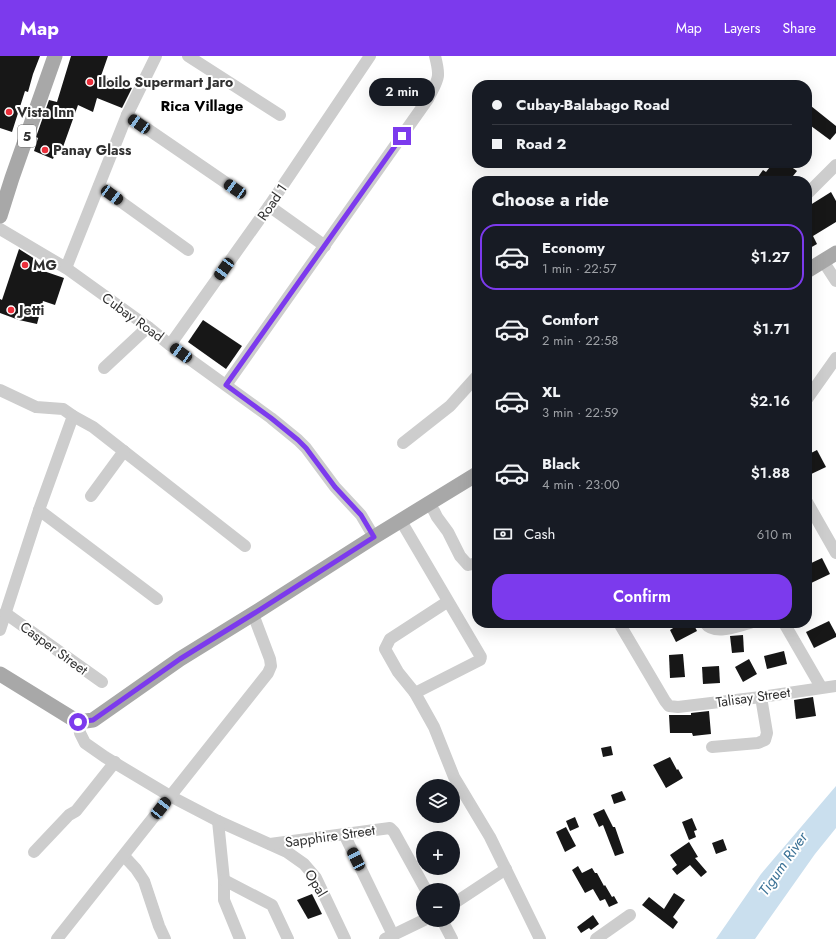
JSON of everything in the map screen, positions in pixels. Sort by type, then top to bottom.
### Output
[{"type":"main road","name":"5","points":[[0,216],[55,56]]},
{"type":"main road","points":[[812,268],[830,257]]},
{"type":"main road","points":[[0,674],[78,722],[93,720],[180,659],[472,477]]},
{"type":"street","points":[[66,268],[127,115],[156,56]]},
{"type":"street","points":[[188,56],[280,115]]},
{"type":"street","name":"Road 1","points":[[170,345],[270,206],[370,56]]},
{"type":"street","points":[[226,385],[428,99],[438,79],[435,56]]},
{"type":"street","points":[[127,115],[235,189]]},
{"type":"street","points":[[812,189],[836,165]]},
{"type":"street","points":[[99,186],[188,250]]},
{"type":"street","points":[[270,206],[325,246]]},
{"type":"street","name":"Cubay Road","points":[[0,229],[66,268],[271,418],[298,440],[306,448],[335,487],[361,515],[374,537]]},
{"type":"street","points":[[830,257],[836,281]]},
{"type":"street","points":[[104,368],[148,327]]},
{"type":"street","points":[[812,392],[836,358]]},
{"type":"street","points":[[403,443],[450,406],[472,382]]},
{"type":"street","points":[[0,390],[36,407],[64,409],[73,416],[93,427],[246,546]]},
{"type":"street","points":[[0,630],[39,510],[73,416]]},
{"type":"street","points":[[91,496],[124,451]]},
{"type":"street","points":[[428,503],[434,511],[436,517],[448,532],[460,556],[468,565],[472,565]]},
{"type":"street","points":[[39,510],[157,599]]},
{"type":"street","points":[[812,511],[836,553]]},
{"type":"street","points":[[401,521],[447,602],[481,657],[480,660],[414,693]]},
{"type":"street","points":[[447,602],[394,636],[386,644],[385,649],[398,672],[414,693],[434,727],[454,777],[490,837],[540,939]]},
{"type":"street","name":"Casper Street","points":[[6,613],[102,682]]},
{"type":"street","points":[[60,938],[268,673],[271,666],[270,659],[253,614]]},
{"type":"street","name":"Talisay Street","points":[[622,628],[669,706],[678,707],[836,686]]},
{"type":"street","points":[[711,628],[718,630],[727,628]]},
{"type":"street","points":[[787,628],[822,687]]},
{"type":"street","points":[[712,747],[758,743],[765,740],[767,733],[761,697]]},
{"type":"street","name":"Opal","points":[[78,722],[80,733],[85,742],[94,750],[170,796],[218,821],[270,844],[296,858],[312,872],[345,939]]},
{"type":"street","points":[[34,852],[69,815],[76,811],[115,762]]},
{"type":"street","points":[[218,821],[224,880],[224,900],[240,939]]},
{"type":"street","name":"Sapphire Street","points":[[270,844],[390,828],[394,832],[422,883]]},
{"type":"street","points":[[344,834],[389,937],[416,924]]},
{"type":"street","points":[[124,856],[136,869],[144,881],[159,926],[165,939]]},
{"type":"street","points":[[460,899],[506,869]]},
{"type":"street","points":[[224,880],[272,905],[288,939]]},
{"type":"street","points":[[596,939],[630,915]]},
{"type":"street","points":[[446,927],[452,939]]},
{"type":"water","name":"Tigum River","points":[[836,786],[836,828],[815,854],[755,939],[716,939],[761,874]]},
{"type":"building","points":[[0,56],[40,56],[28,92],[25,91],[12,132],[0,128]]},
{"type":"building","name":"Iloilo Supermart Jaro","points":[[71,56],[108,56],[101,76],[132,88],[122,108],[97,98],[93,112],[78,105],[63,147],[58,145],[53,159],[34,151],[38,138],[36,137],[49,100],[57,102]]},
{"type":"building","points":[[812,107],[836,126],[836,133],[830,140],[812,127]]},
{"type":"building","points":[[769,168],[793,168],[797,171],[793,176],[759,176],[763,170],[766,172]]},
{"type":"building","points":[[831,192],[836,201],[836,222],[813,236],[817,244],[812,247],[812,204]]},
{"type":"building","points":[[19,249],[35,259],[32,267],[64,278],[55,305],[43,301],[37,324],[19,320],[0,313],[0,299],[2,300]]},
{"type":"building","points":[[203,320],[242,346],[226,369],[188,342]]},
{"type":"building","points":[[817,450],[826,467],[812,474],[812,452]]},
{"type":"building","points":[[822,558],[830,574],[812,583],[812,563]]},
{"type":"building","points":[[829,621],[836,634],[836,637],[814,648],[806,632]]},
{"type":"building","points":[[673,628],[696,628],[697,631],[676,642],[670,630]]},
{"type":"building","points":[[743,635],[744,652],[732,653],[730,636]]},
{"type":"building","points":[[784,651],[787,664],[767,669],[764,656]]},
{"type":"building","points":[[683,654],[685,677],[670,678],[669,655]]},
{"type":"building","points":[[749,659],[757,674],[743,682],[735,667]]},
{"type":"building","points":[[719,666],[720,683],[703,684],[702,667]]},
{"type":"building","points":[[813,697],[816,716],[796,719],[794,700]]},
{"type":"building","points":[[709,711],[711,734],[693,736],[692,733],[670,733],[669,715],[691,715],[691,713]]},
{"type":"building","points":[[611,746],[613,755],[603,757],[601,748]]},
{"type":"building","points":[[670,757],[683,778],[666,788],[653,765]]},
{"type":"building","points":[[622,791],[626,800],[614,804],[611,795]]},
{"type":"building","points":[[604,809],[613,827],[615,827],[624,853],[615,856],[603,825],[599,827],[593,814]]},
{"type":"building","points":[[575,817],[579,827],[570,831],[566,821]]},
{"type":"building","points":[[692,818],[697,830],[694,831],[696,837],[689,840],[682,822]]},
{"type":"building","points":[[566,827],[576,846],[565,852],[556,832]]},
{"type":"building","points":[[723,839],[727,850],[716,854],[712,843]]},
{"type":"building","points":[[689,842],[698,857],[695,858],[707,872],[701,877],[690,865],[677,875],[672,869],[677,865],[670,855]]},
{"type":"building","points":[[578,866],[582,873],[592,868],[595,873],[597,873],[612,897],[614,896],[618,903],[609,907],[605,899],[600,901],[593,889],[585,893],[572,870]]},
{"type":"building","points":[[674,893],[685,900],[673,917],[678,922],[673,929],[642,905],[649,897],[664,909]]},
{"type":"building","points":[[312,894],[322,914],[308,919],[297,900]]},
{"type":"building","points":[[593,915],[599,924],[591,930],[589,928],[581,933],[577,927]]},
{"type":"place","name":"Iloilo Supermart Jaro","points":[[90,82]]},
{"type":"place","name":"Vista Inn","points":[[9,112]]},
{"type":"place","name":"Panay Glass","points":[[45,150]]},
{"type":"place","name":"MG","points":[[25,265]]},
{"type":"place","name":"Jetti","points":[[11,310]]},
{"type":"district","name":"Rica Village","points":[[202,106]]},
{"type":"route","points":[[78,722],[93,720],[180,659],[374,537],[361,515],[335,487],[306,448],[271,418],[226,385],[402,136]]}]
